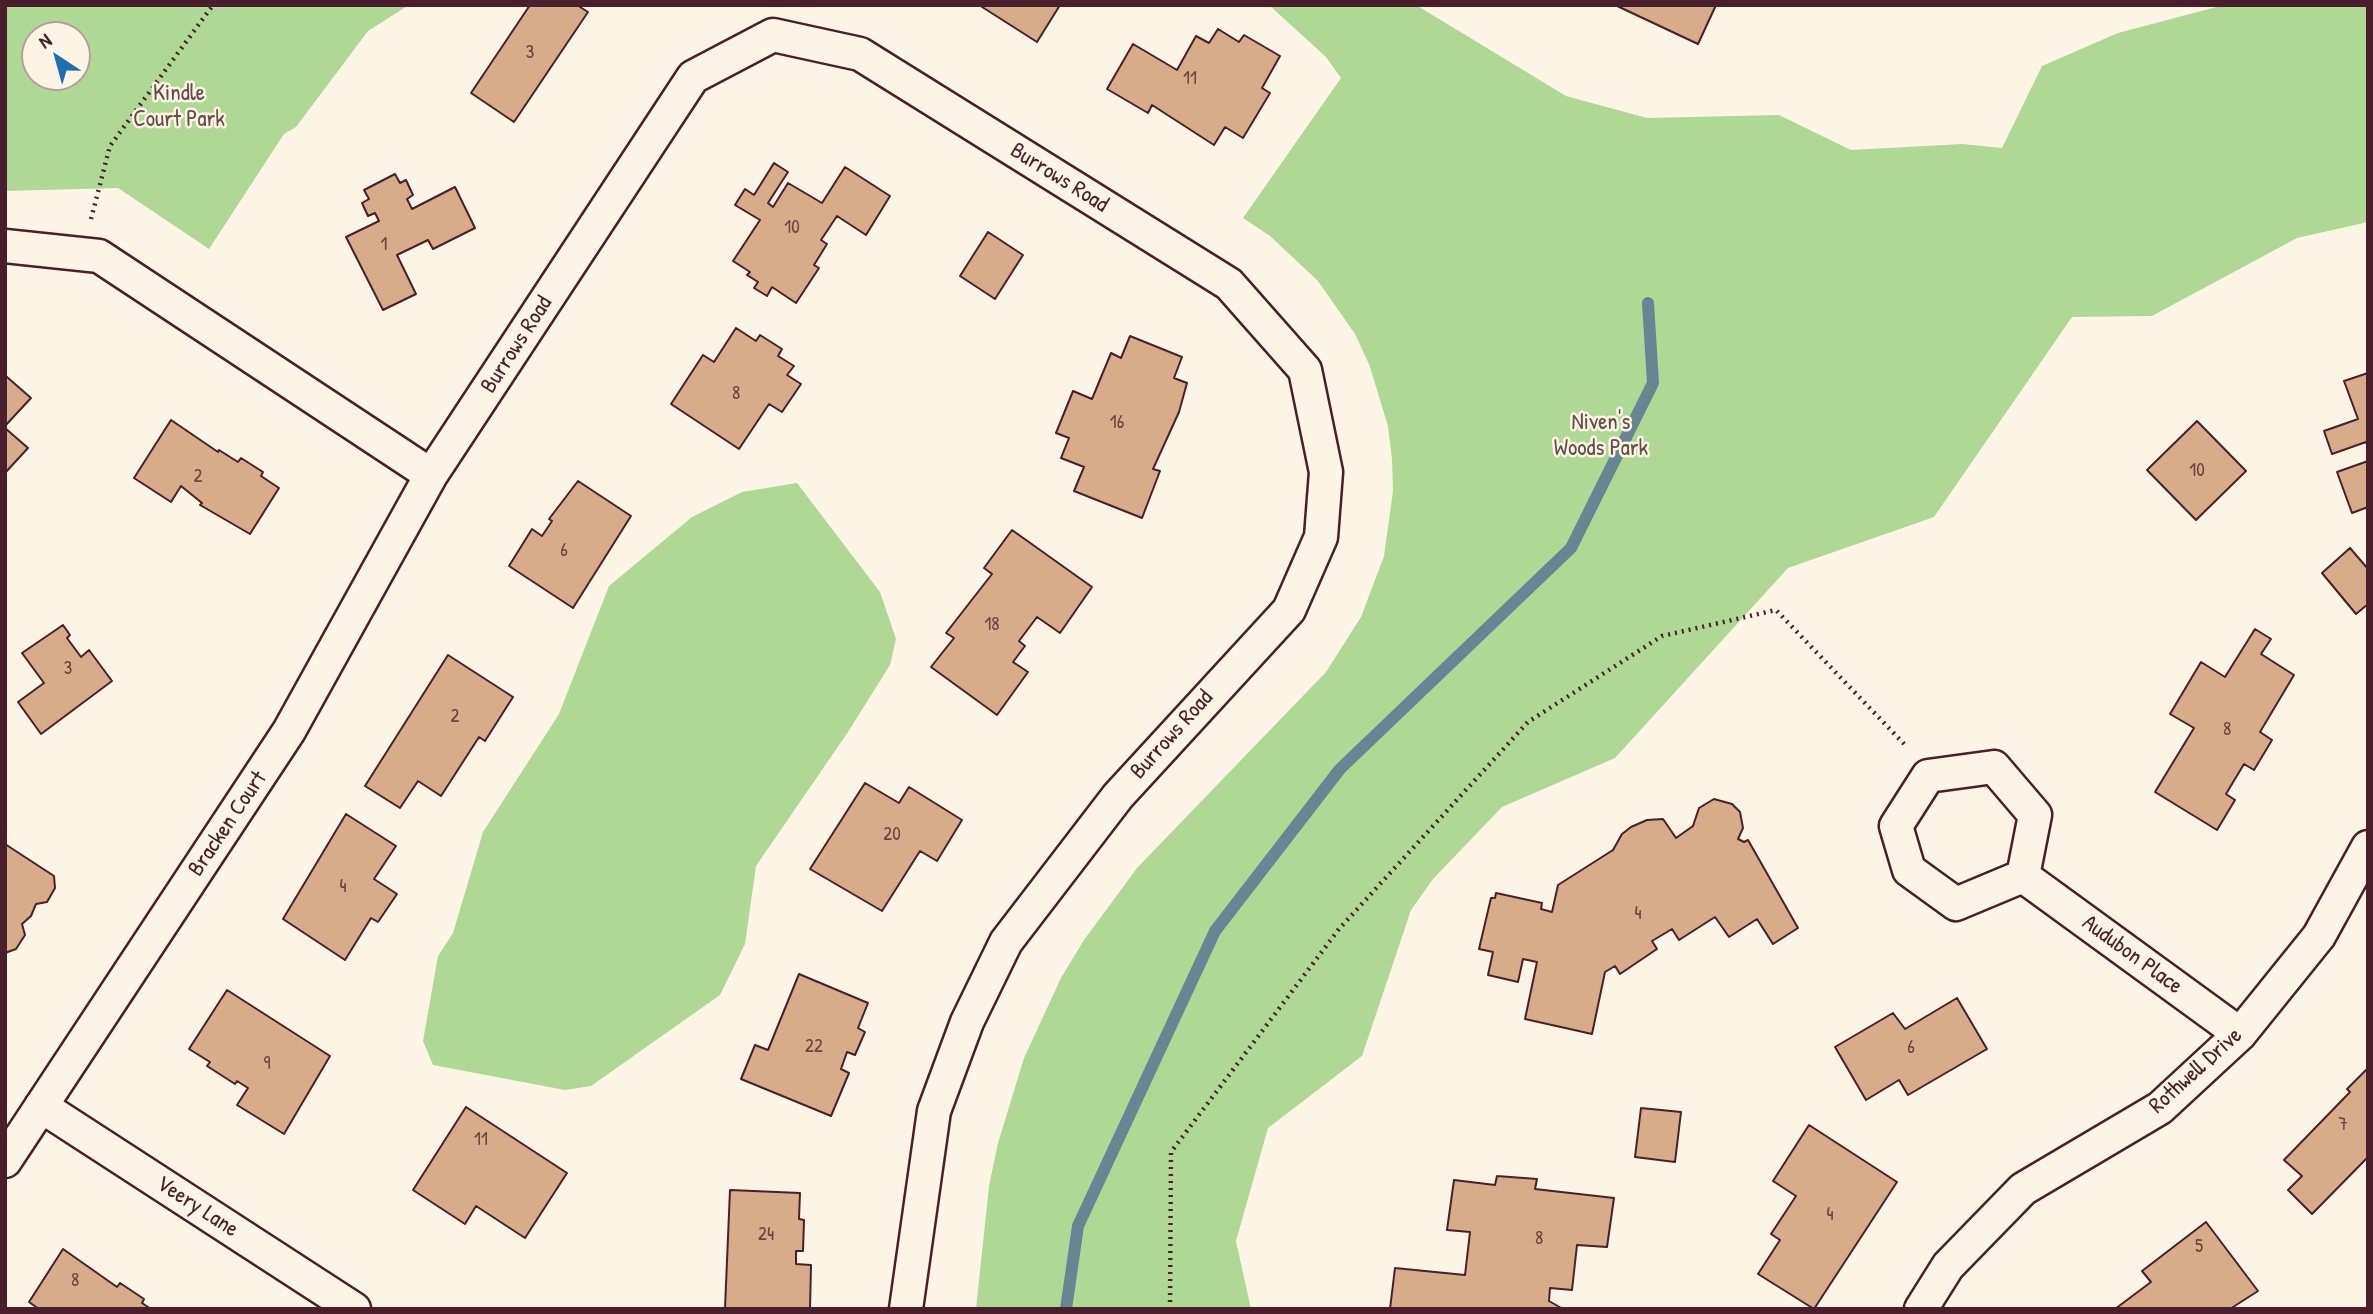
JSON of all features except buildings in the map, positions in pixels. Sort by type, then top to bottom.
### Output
[{"type":"street","name":"Burrows Road","points":[[431,475],[693,77],[773,34],[860,54],[1229,284],[1305,370],[1326,472],[1321,537],[1289,610],[1118,796],[1006,942],[967,1022],[934,1111],[906,1309]]},
{"type":"street","points":[[5,246],[99,256],[431,475]]},
{"type":"street","name":"Bracken Court","points":[[5,1161],[289,731],[431,475]]},
{"type":"street","points":[[1994,767],[2035,816],[2023,876],[1956,904],[1909,870],[1896,826],[1928,776],[1994,767]]},
{"type":"street","name":"Rothwell Drive","points":[[1921,1309],[1948,1266],[2022,1188],[2160,1108],[2240,1034],[2319,936],[2368,847]]},
{"type":"street","name":"Audubon Place","points":[[2023,876],[2240,1034]]},
{"type":"street","name":"Veery Lane","points":[[41,1106],[354,1309]]},
{"type":"path","points":[[81,253],[110,146],[213,5]]},
{"type":"path","points":[[1170,1309],[1171,1152],[1339,929],[1528,722],[1662,636],[1776,610],[1908,748],[1928,776]]},
{"type":"green space","name":"Kindle Court Park","points":[[5,5],[409,5],[368,31],[296,127],[284,134],[209,249],[118,188],[5,191]]},
{"type":"green space","name":"Niven's Woods Park","points":[[1269,5],[1416,5],[1566,96],[1647,118],[1779,115],[1851,150],[1962,144],[2002,148],[2042,66],[2118,33],[2224,5],[2368,5],[2368,222],[2297,238],[2152,316],[2072,317],[1934,517],[1788,568],[1615,758],[1502,807],[1433,879],[1411,910],[1362,1056],[1268,1128],[1236,1241],[1251,1309],[976,1309],[989,1186],[998,1143],[1024,1058],[1061,978],[1084,940],[1137,868],[1326,672],[1361,617],[1384,556],[1393,491],[1392,459],[1388,426],[1369,364],[1355,334],[1318,281],[1270,236],[1243,218],[1341,78],[1326,57]]},
{"type":"green space","points":[[797,483],[880,592],[896,639],[890,665],[848,732],[756,866],[745,944],[720,995],[591,1086],[565,1090],[433,1065],[423,1041],[438,956],[453,933],[483,832],[559,714],[609,586],[692,517],[742,492]]},
{"type":"waterway","points":[[1066,1309],[1078,1226],[1215,931],[1340,769],[1571,548],[1653,383],[1648,303]]}]
